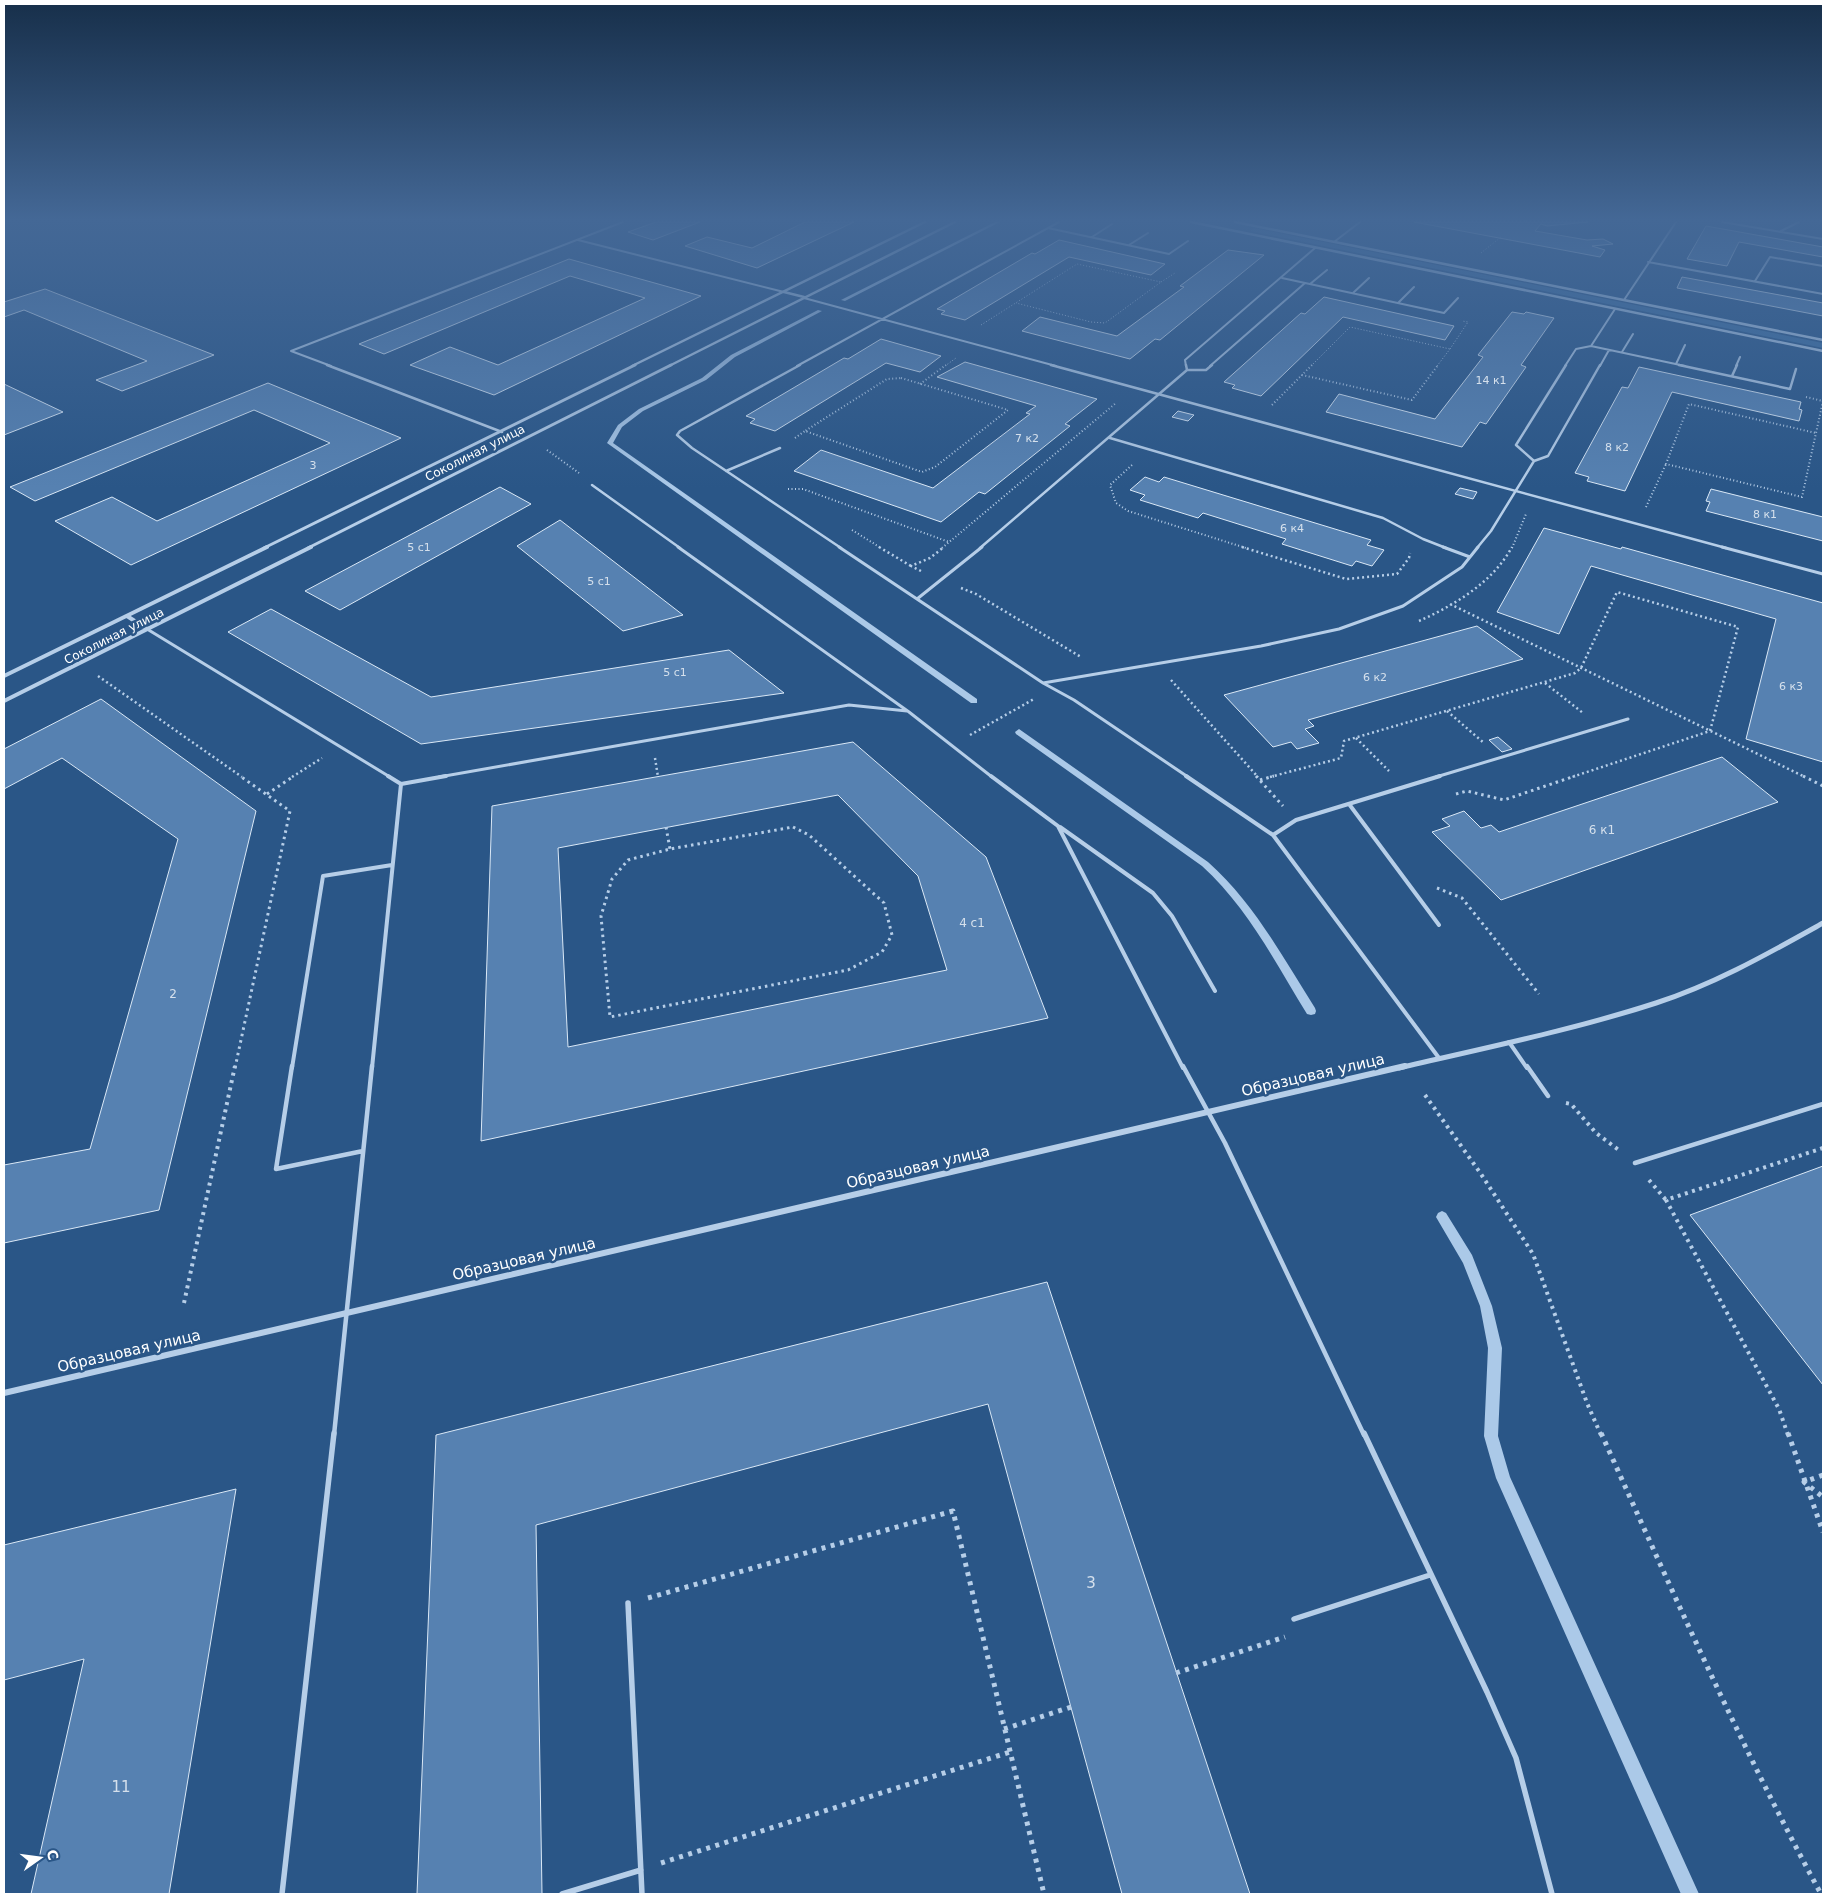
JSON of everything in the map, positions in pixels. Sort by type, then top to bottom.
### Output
[{"type":"street","name":"Соколиная улица","points":[[4,676],[747,311]]},
{"type":"street","name":"Соколиная улица","points":[[4,701],[779,311]]},
{"type":"street","points":[[1623,311],[1823,351]]},
{"type":"street","points":[[1677,311],[1823,340]]},
{"type":"street","points":[[127,616],[147,629]]},
{"type":"street","name":"Образцовая улица","points":[[4,1393],[1508,1042],[1666,1000],[1740,969],[1823,923]]},
{"type":"lane","points":[[395,311],[291,351],[502,432]]},
{"type":"lane","points":[[854,311],[1823,574]]},
{"type":"lane","points":[[898,311],[680,431],[678,438],[1274,835],[1415,1023],[1439,1058]]},
{"type":"lane","points":[[1187,370],[1185,360],[1243,311]]},
{"type":"lane","points":[[917,599],[943,580],[1187,370],[1206,370],[1273,311]]},
{"type":"lane","points":[[1433,311],[1444,313],[1446,311]]},
{"type":"lane","points":[[1591,346],[1614,311]]},
{"type":"lane","points":[[1622,352],[1633,334]]},
{"type":"lane","points":[[1676,364],[1685,345]]},
{"type":"lane","points":[[1534,460],[1516,445],[1576,349],[1591,346],[1790,389],[1796,369]]},
{"type":"lane","points":[[1044,683],[1261,646],[1339,629],[1403,606],[1462,567],[1491,531],[1534,460],[1548,456],[1609,350]]},
{"type":"lane","points":[[1732,376],[1740,356]]},
{"type":"lane","points":[[1110,438],[1383,518],[1423,539],[1470,557]]},
{"type":"lane","points":[[726,471],[780,448]]},
{"type":"lane","points":[[592,485],[909,712],[950,746],[1153,893],[1172,916],[1215,991]]},
{"type":"lane","points":[[147,629],[401,784],[849,705],[909,712]]},
{"type":"lane","points":[[1274,835],[1296,820],[1628,719]]},
{"type":"lane","points":[[282,1894],[347,1314],[401,784]]},
{"type":"lane","points":[[1349,804],[1439,925]]},
{"type":"lane","points":[[1058,826],[1206,1113],[1225,1143],[1516,1758],[1552,1894]]},
{"type":"lane","points":[[363,1151],[276,1169],[323,876],[392,865]]},
{"type":"lane","points":[[1508,1042],[1548,1096]]},
{"type":"lane","points":[[1635,1163],[1823,1104]]},
{"type":"lane","points":[[1294,1619],[1430,1575]]},
{"type":"lane","points":[[628,1603],[642,1894]]},
{"type":"lane","points":[[562,1894],[641,1870]]},
{"type":"path","points":[[979,326],[1004,311]]},
{"type":"path","points":[[1046,311],[1092,322],[1105,323],[1122,311]]},
{"type":"path","points":[[1302,375],[1412,400],[1468,322],[1458,320]]},
{"type":"path","points":[[1267,410],[1350,327],[1450,349]]},
{"type":"path","points":[[920,384],[962,353]]},
{"type":"path","points":[[780,448],[805,431],[887,378],[901,378],[1005,408],[1008,412],[935,467],[922,472],[805,431]]},
{"type":"path","points":[[1666,464],[1802,497],[1823,401],[1804,397]]},
{"type":"path","points":[[1644,510],[1666,464],[1689,404],[1816,433]]},
{"type":"path","points":[[547,450],[575,468],[592,485]]},
{"type":"path","points":[[1150,450],[1110,485],[1120,508],[1346,579],[1397,574],[1409,558],[1412,547],[1423,539]]},
{"type":"path","points":[[788,489],[803,488],[949,542]]},
{"type":"path","points":[[1425,592],[1823,786]]},
{"type":"path","points":[[93,673],[290,811],[184,1303]]},
{"type":"path","points":[[1170,680],[1296,820]]},
{"type":"path","points":[[1545,682],[1601,727]]},
{"type":"path","points":[[950,746],[1053,689]]},
{"type":"path","points":[[1447,711],[1502,757]]},
{"type":"path","points":[[1355,738],[1405,787]]},
{"type":"path","points":[[267,794],[340,747]]},
{"type":"path","points":[[666,827],[670,849]]},
{"type":"path","points":[[793,827],[809,836],[884,903],[892,936],[882,952],[848,970],[610,1017],[601,916],[612,879],[628,860],[670,849],[793,827]]},
{"type":"path","points":[[1425,1095],[1481,1174],[1533,1254],[1587,1403],[1776,1808],[1821,1894]]},
{"type":"path","points":[[1548,1096],[1570,1104],[1596,1133],[1635,1163]]},
{"type":"path","points":[[1823,1148],[1666,1200],[1779,1409],[1823,1532]]},
{"type":"path","points":[[1804,1482],[1823,1475]]},
{"type":"path","points":[[1804,1482],[1823,1497]]},
{"type":"path","points":[[628,1603],[952,1511],[1044,1894]]},
{"type":"path","points":[[1176,1673],[1291,1635]]},
{"type":"path","points":[[1004,1729],[1070,1707]]},
{"type":"path","points":[[641,1870],[1010,1752]]},
{"type":"shaded area","points":[[1640,311],[1663,311],[1823,343],[1823,348]]},
{"type":"building","points":[[4,311],[22,311],[4,317]]},
{"type":"building","points":[[25,311],[100,311],[214,355],[122,391],[96,380],[147,361]]},
{"type":"building","points":[[442,311],[488,311],[384,354],[359,344]]},
{"type":"building","points":[[617,311],[671,311],[494,395],[410,365],[450,347],[498,365]]},
{"type":"building","points":[[943,311],[981,311],[965,320],[941,314],[945,311]]},
{"type":"building","points":[[1152,311],[1196,311],[1160,340],[1155,339],[1130,359],[1022,331],[1040,317],[1117,336]]},
{"type":"building","points":[[1309,311],[1385,311],[1454,326],[1445,340],[1343,317],[1261,396],[1232,388],[1235,385],[1224,382],[1301,313],[1305,314]]},
{"type":"building","points":[[1795,311],[1823,311],[1823,316]]},
{"type":"building","points":[[1512,312],[1524,314],[1526,312],[1554,318],[1521,365],[1526,367],[1486,424],[1480,422],[1462,447],[1326,412],[1339,394],[1435,419],[1483,357],[1478,355]]},
{"type":"building","points":[[881,339],[941,356],[920,372],[886,363],[775,431],[750,423],[755,419],[746,416],[844,358],[848,359]]},
{"type":"building","points":[[965,362],[1097,399],[1065,424],[1070,426],[985,494],[979,492],[941,522],[794,471],[821,450],[933,488],[1030,414],[1026,413],[1036,406],[937,377]]},
{"type":"building","points":[[1639,367],[1801,402],[1799,409],[1802,410],[1799,421],[1672,392],[1625,491],[1587,481],[1589,477],[1575,473],[1622,387],[1628,388]]},
{"type":"building","points":[[268,383],[401,438],[131,565],[55,521],[112,497],[157,521],[330,443],[254,410],[35,501],[10,487]]},
{"type":"building","points":[[4,384],[63,412],[4,435]]},
{"type":"building","points":[[1178,411],[1194,415],[1188,421],[1172,417]]},
{"type":"building","points":[[1145,477],[1159,482],[1164,477],[1371,540],[1367,545],[1384,550],[1372,566],[1356,561],[1352,566],[1282,544],[1286,539],[1203,513],[1198,518],[1140,500],[1145,495],[1130,490]]},
{"type":"building","points":[[500,487],[531,504],[340,610],[305,591]]},
{"type":"building","points":[[1460,488],[1477,492],[1473,499],[1455,494]]},
{"type":"building","points":[[1711,489],[1823,517],[1823,541],[1706,511],[1710,502],[1706,501]]},
{"type":"building","points":[[560,520],[683,615],[623,631],[517,546]]},
{"type":"building","points":[[1544,528],[1621,549],[1622,547],[1823,603],[1823,762],[1746,739],[1776,619],[1591,566],[1559,634],[1497,612]]},
{"type":"building","points":[[271,609],[431,697],[729,650],[784,693],[421,744],[228,632]]},
{"type":"building","points":[[1477,626],[1523,659],[1308,720],[1314,726],[1305,729],[1319,743],[1297,749],[1291,742],[1273,747],[1224,695]]},
{"type":"building","points":[[101,699],[256,811],[159,1210],[4,1243],[4,1165],[90,1149],[178,839],[62,758],[4,789],[4,749]]},
{"type":"building","points":[[1498,737],[1512,749],[1502,752],[1489,740]]},
{"type":"building","points":[[853,742],[986,857],[1048,1018],[481,1141],[492,806]],"holes":[[[838,795],[918,876],[947,970],[568,1047],[558,848]]]},
{"type":"building","points":[[1722,757],[1778,802],[1501,900],[1432,832],[1450,826],[1442,819],[1464,811],[1481,828],[1491,825],[1499,832]]},
{"type":"building","points":[[1823,1166],[1823,1385],[1690,1215]]},
{"type":"building","points":[[1047,1282],[1250,1894],[1122,1894],[988,1404],[536,1525],[542,1894],[417,1894],[436,1435]]},
{"type":"building","points":[[236,1489],[169,1894],[31,1894],[84,1659],[4,1680],[4,1545]]},
{"type":"waterway","points":[[820,311],[733,356],[704,379],[641,410],[620,426],[610,443],[974,701]]},
{"type":"waterway","points":[[1019,732],[1205,864],[1222,879],[1264,933],[1311,1011]]},
{"type":"waterway","points":[[1442,1217],[1468,1259],[1486,1306],[1495,1348],[1491,1436],[1503,1478],[1690,1894]]}]
